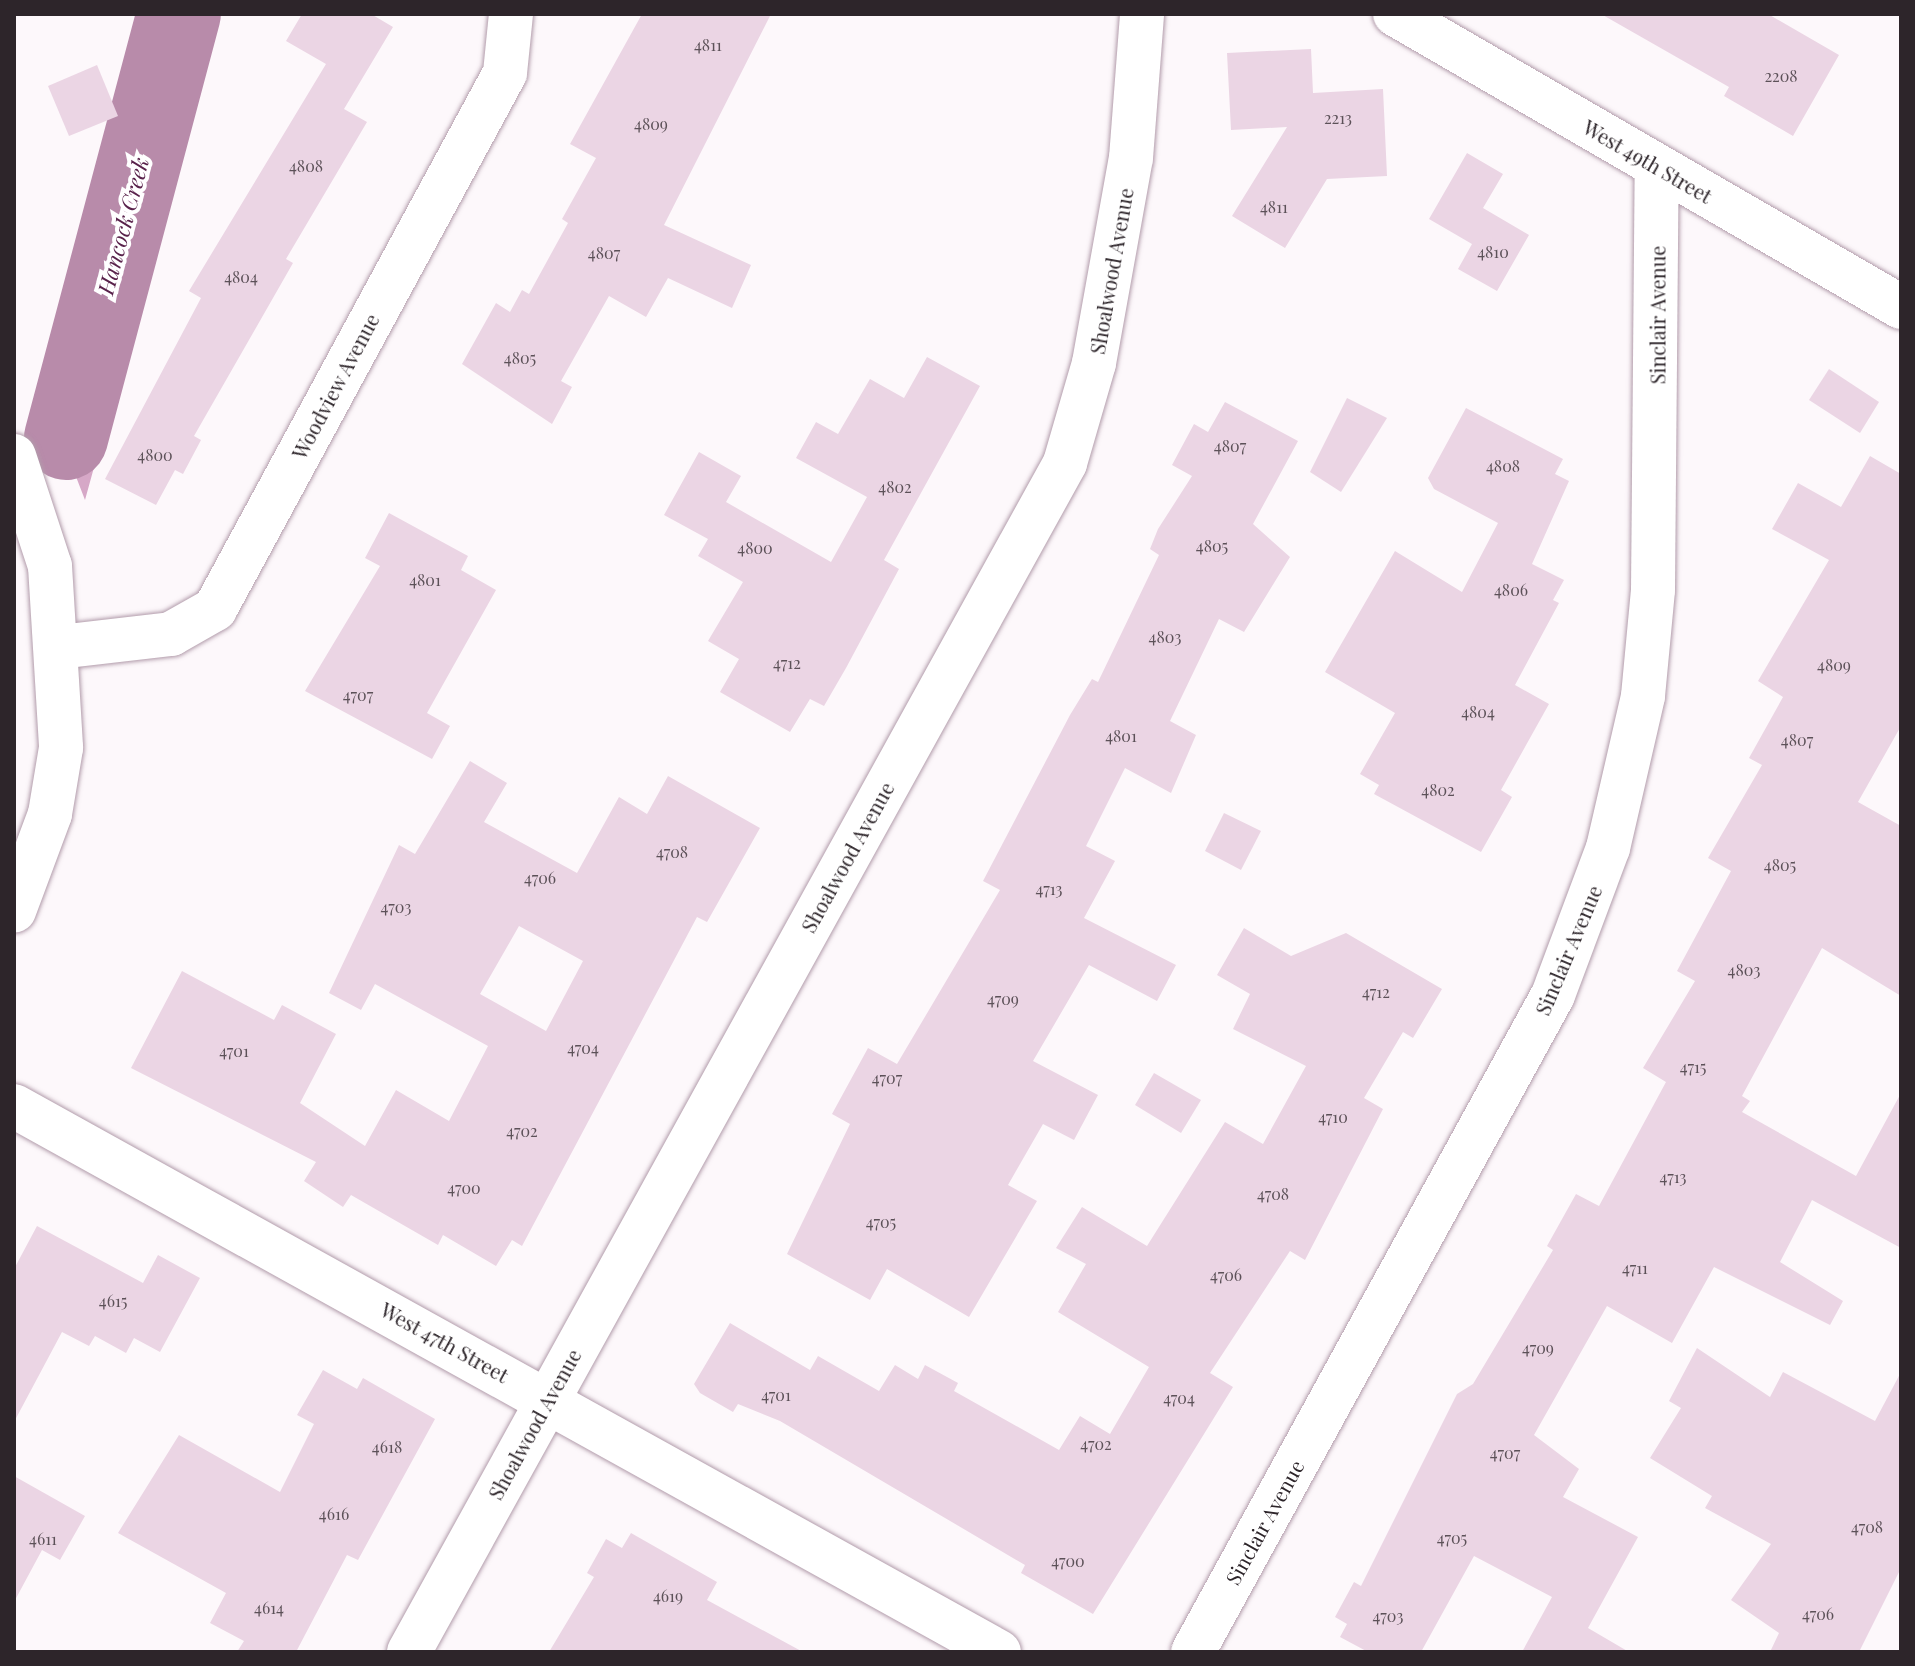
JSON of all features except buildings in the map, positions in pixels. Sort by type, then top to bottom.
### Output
[{"type":"street","name":"Woodview Avenue","points":[[59,647],[171,634],[215,609],[505,73],[511,14]]},
{"type":"street","name":"Shoalwood Avenue","points":[[409,1652],[1065,463],[1094,363],[1131,158],[1142,14]]},
{"type":"street","name":"West 49th Street","points":[[1395,14],[1901,307]]},
{"type":"street","name":"Sinclair Avenue","points":[[1193,1652],[1553,995],[1608,848],[1643,696],[1653,590],[1657,166]]},
{"type":"street","points":[[14,456],[50,566],[59,647],[61,748],[50,814],[14,911]]},
{"type":"street","name":"West 47th Street","points":[[14,1106],[548,1398],[999,1652]]},
{"type":"shaded area","points":[[141,14],[219,14],[85,500],[41,386],[77,291]]},
{"type":"waterway","name":"Hancock Creek","points":[[66,438],[179,14]]}]
